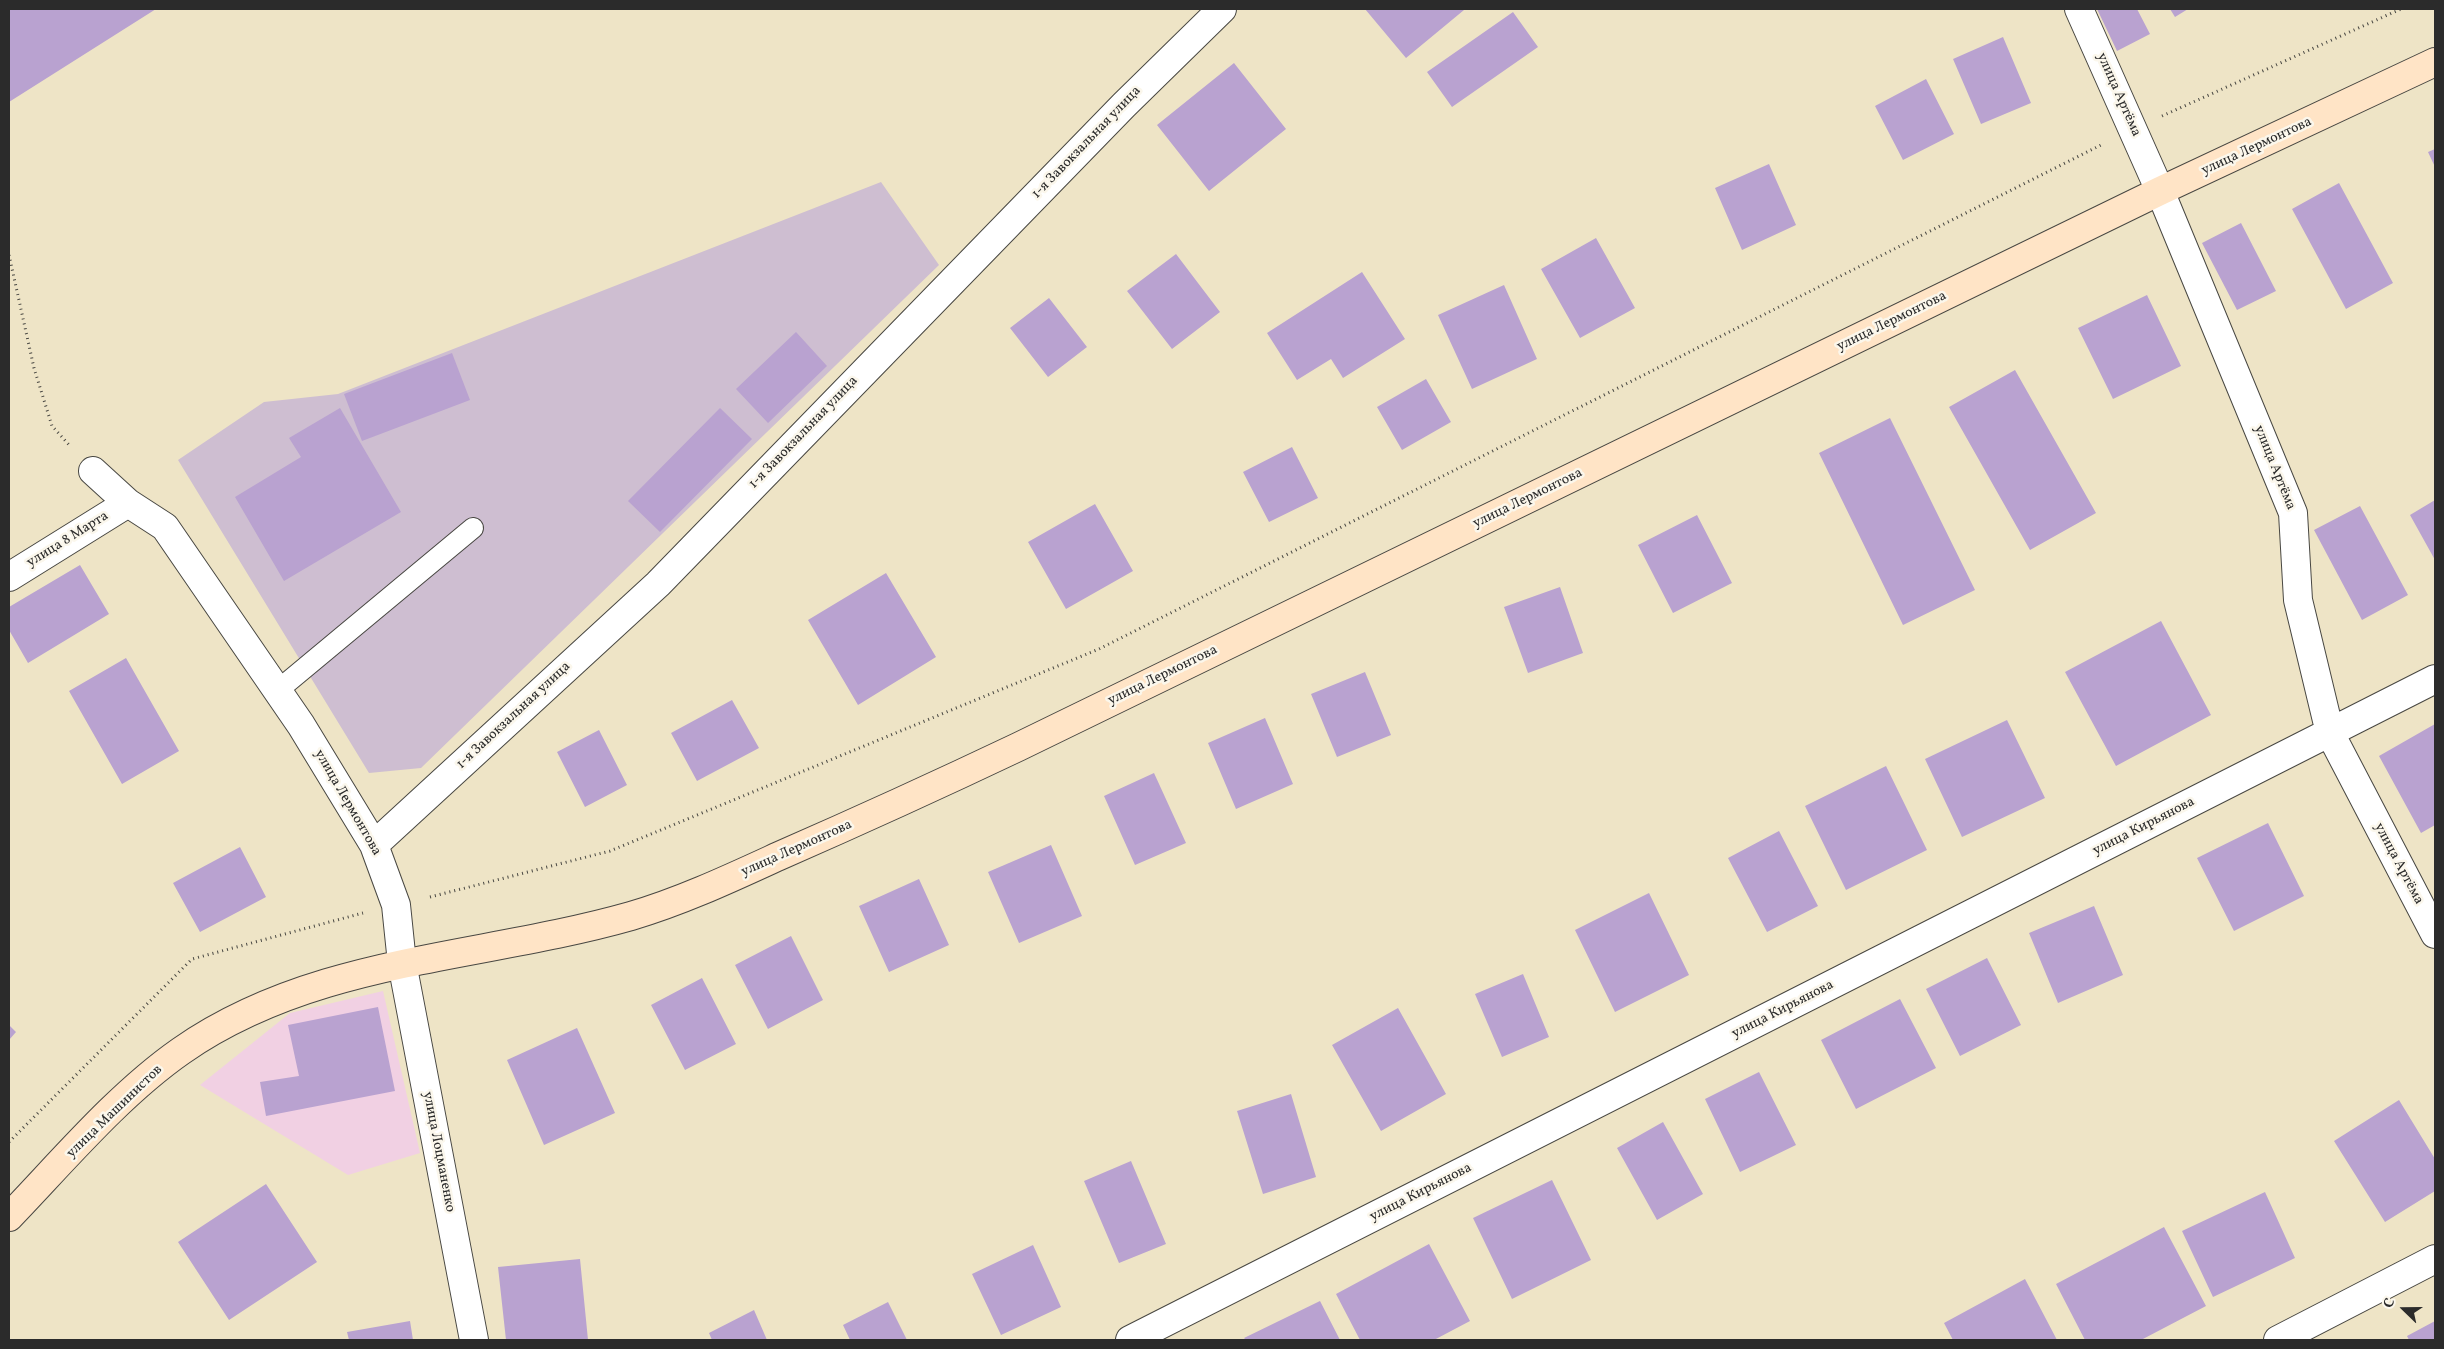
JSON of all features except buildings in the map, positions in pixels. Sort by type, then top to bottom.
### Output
[{"type":"main road","name":"улица Лермонтова","points":[[402,963],[632,915],[711,886],[856,823],[1036,739],[2160,191],[2435,62]]},
{"type":"main road","name":"улица Машинистов","points":[[9,1217],[142,1082],[195,1042],[246,1013],[291,994],[402,963]]},
{"type":"street","name":"1-я Завокзальная улица","points":[[374,845],[658,584],[1117,112],[1222,9]]},
{"type":"street","name":"улица Артёма","points":[[2079,9],[2160,191],[2293,513],[2298,600],[2330,733],[2435,934]]},
{"type":"street","name":"улица Лермонтова","points":[[94,471],[128,503],[165,527],[301,725],[374,845],[396,905],[402,963]]},
{"type":"street","name":"улица 8 Марта","points":[[9,577],[128,503]]},
{"type":"street","name":"улица Кирьянова","points":[[1130,1340],[2435,679]]},
{"type":"street","name":"улица Лоцманенко","points":[[402,963],[474,1340]]},
{"type":"street","points":[[2278,1340],[2435,1259]]},
{"type":"lane","points":[[278,691],[473,528]]},
{"type":"path","points":[[9,1142],[192,959],[610,851],[1099,649],[2133,129],[2402,9]]},
{"type":"path","points":[[9,255],[34,368],[52,426],[94,471]]},
{"type":"shaded area","points":[[881,182],[939,265],[421,768],[369,773],[178,460],[264,402],[338,394]]},
{"type":"shaded area","points":[[383,991],[420,1153],[348,1175],[200,1085],[290,1013]]}]
